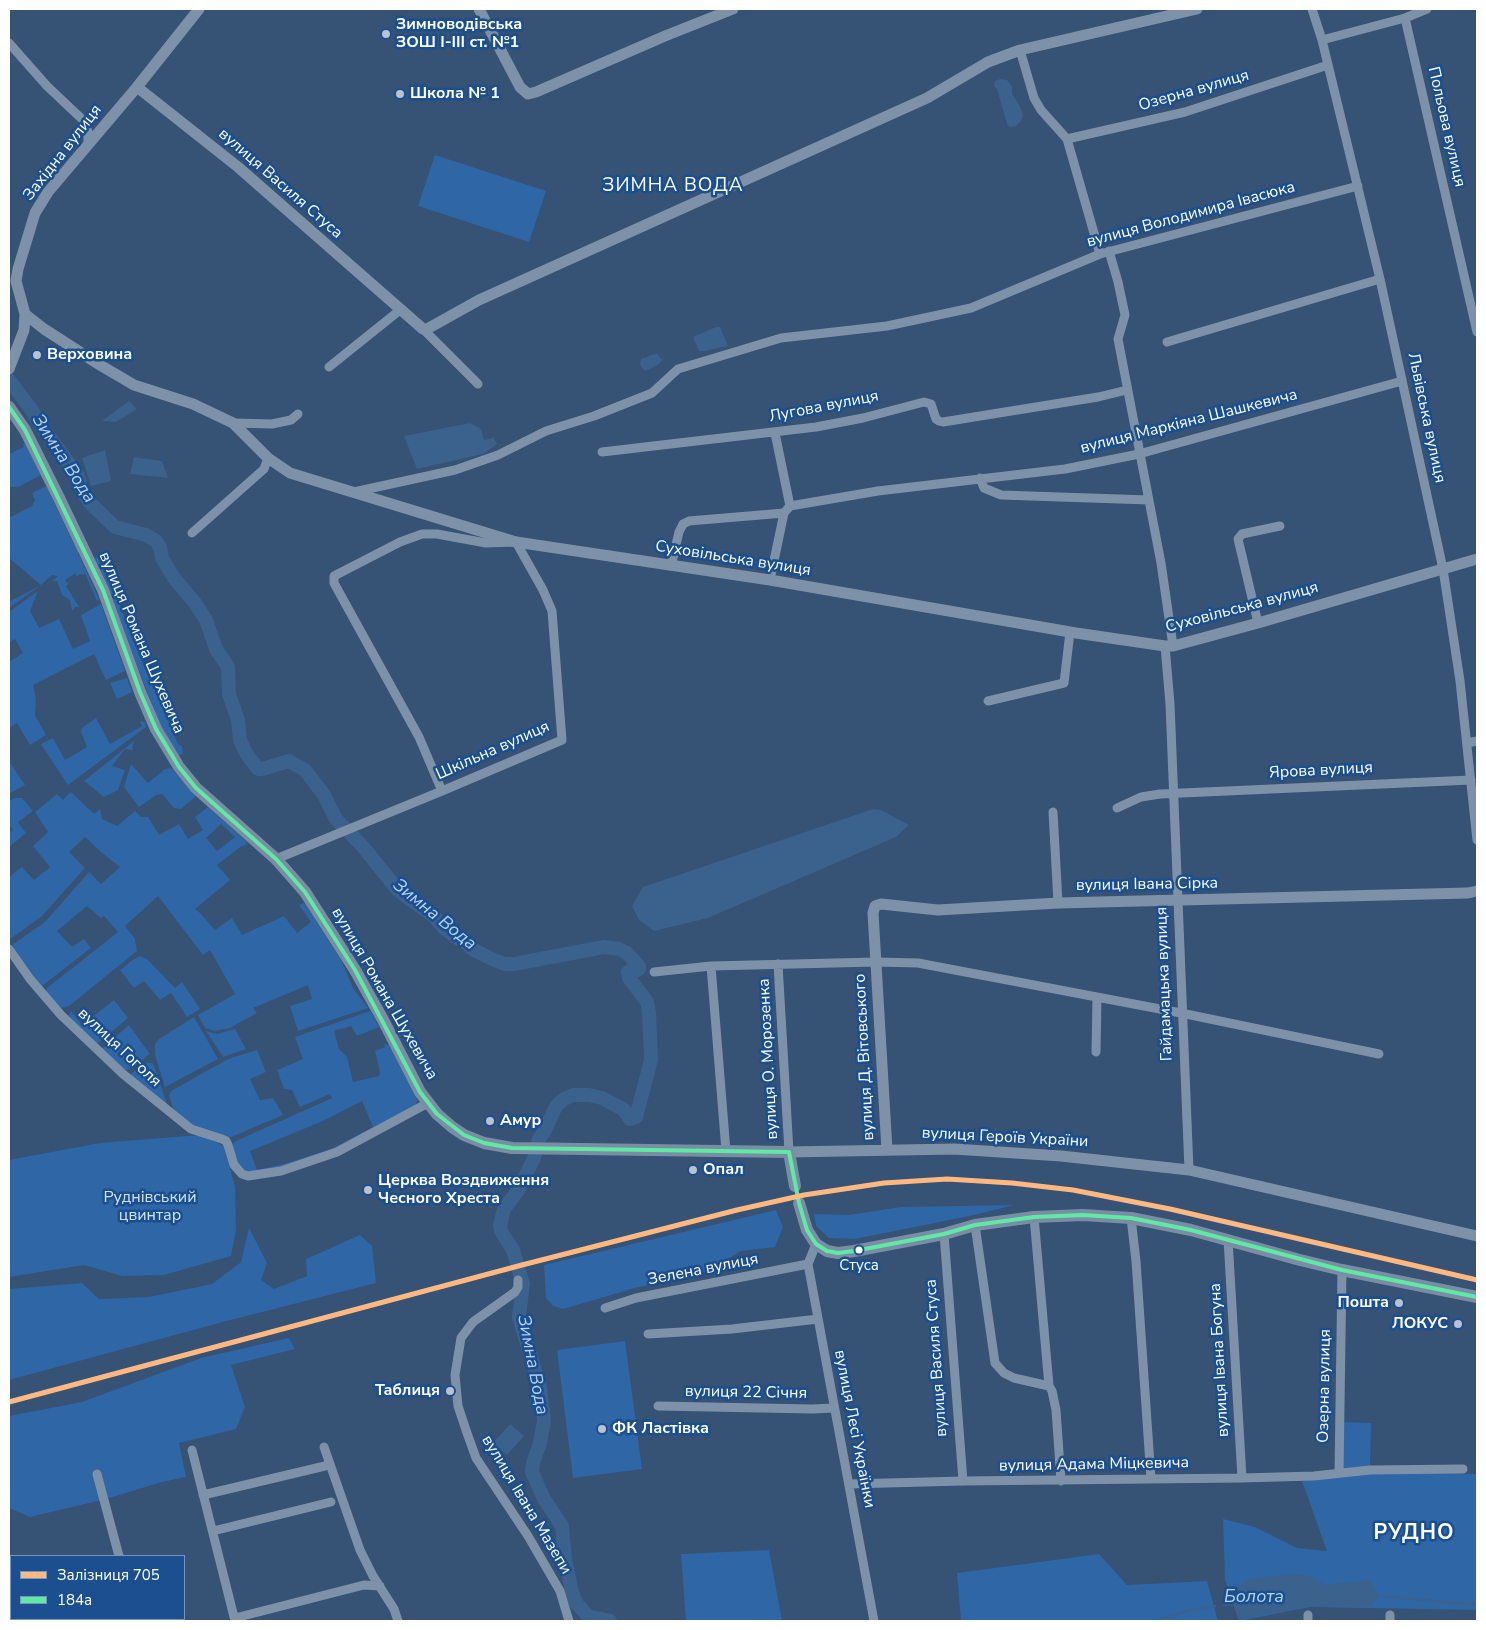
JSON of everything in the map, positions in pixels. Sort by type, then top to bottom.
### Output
[{"type":"main road","name":"вулиця Романа Шухевича","points":[[9,407],[25,430],[102,590],[140,692],[156,729],[185,776],[276,859],[320,914],[376,1008],[420,1092],[437,1114],[452,1128],[464,1135],[484,1143],[522,1149]]},
{"type":"main road","name":"вулиця Героїв України","points":[[522,1149],[788,1152]]},
{"type":"main road","points":[[788,1152],[795,1186]]},
{"type":"main road","points":[[799,1204],[807,1230],[816,1244],[827,1251],[838,1253],[944,1234],[975,1225],[1034,1217],[1083,1215],[1131,1218],[1228,1239],[1342,1270],[1477,1297]]},
{"type":"street","name":"Західна вулиця","points":[[9,368],[24,330],[26,314],[12,279],[18,269],[35,213],[48,192],[199,9]]},
{"type":"street","points":[[479,9],[520,87],[528,94],[732,9]]},
{"type":"street","points":[[423,329],[427,329],[479,300],[927,98],[988,62],[1020,50],[1197,9]]},
{"type":"street","name":"Львівська вулиця","points":[[1312,9],[1322,40],[1380,280],[1443,569],[1467,743],[1477,840]]},
{"type":"street","points":[[1322,40],[1405,18],[1427,9]]},
{"type":"street","name":"Польова вулиця","points":[[1405,18],[1477,332]]},
{"type":"street","points":[[9,43],[47,86],[84,121],[88,132],[88,145]]},
{"type":"street","points":[[1020,50],[1034,98],[1041,110],[1066,139]]},
{"type":"street","name":"Озерна вулиця","points":[[1066,139],[1185,112],[1328,65]]},
{"type":"street","name":"вулиця Василя Стуса","points":[[137,86],[238,167],[423,329],[478,384]]},
{"type":"street","name":"Гайдамацька вулиця","points":[[1066,139],[1104,252],[1118,282],[1125,314],[1118,339],[1161,563],[1169,646],[1181,1013],[1189,1170]]},
{"type":"street","name":"вулиця Володимира Івасюка","points":[[353,492],[455,470],[498,455],[546,431],[594,416],[652,393],[678,369],[781,338],[887,326],[971,308],[1104,252],[1358,186]]},
{"type":"street","points":[[1167,342],[1380,280]]},
{"type":"street","points":[[329,367],[400,310]]},
{"type":"street","name":"Суховільська вулиця","points":[[26,314],[44,329],[134,385],[193,404],[233,423],[268,458],[290,473],[516,542],[770,580],[1070,632],[1169,646],[1258,623],[1477,559]]},
{"type":"street","name":"вулиця Маркіяна Шашкевича","points":[[671,566],[679,532],[683,524],[689,521],[787,510],[878,491],[1065,469],[1139,454],[1402,381]]},
{"type":"street","name":"Лугова вулиця","points":[[602,452],[775,433],[863,418],[924,402],[931,404],[936,419],[943,422],[1098,397],[1127,390]]},
{"type":"street","points":[[233,423],[272,424],[290,420],[298,414]]},
{"type":"street","points":[[770,580],[787,510],[775,433]]},
{"type":"street","points":[[192,533],[264,469],[268,458]]},
{"type":"street","points":[[980,478],[984,488],[1001,495],[1149,500]]},
{"type":"street","points":[[1258,623],[1238,539],[1242,534],[1280,526]]},
{"type":"street","points":[[442,791],[420,737],[334,583],[334,576],[400,542],[422,534],[437,534],[486,543],[516,542]]},
{"type":"street","name":"Шкільна вулиця","points":[[276,859],[562,740],[552,611],[543,590],[516,542]]},
{"type":"street","points":[[988,701],[1064,682],[1070,632]]},
{"type":"street","points":[[1467,743],[1477,741]]},
{"type":"street","name":"Ярова вулиця","points":[[1117,808],[1141,797],[1173,793],[1471,780]]},
{"type":"street","points":[[1053,812],[1058,903]]},
{"type":"street","name":"вулиця Івана Сірка","points":[[876,962],[873,913],[875,906],[881,904],[938,910],[1058,903],[1468,894],[1477,891]]},
{"type":"street","name":"вулиця Гоголя","points":[[9,948],[30,979],[61,1015],[123,1074],[191,1129],[222,1138],[228,1145],[232,1161],[238,1171],[248,1176],[260,1175],[319,1159],[337,1152],[428,1103]]},
{"type":"street","points":[[654,972],[711,966],[876,962],[918,963],[1181,1013],[1379,1054]]},
{"type":"street","name":"вулиця Д. Вітовського","points":[[876,962],[887,1150]]},
{"type":"street","name":"вулиця О. Морозенка","points":[[778,964],[788,1152]]},
{"type":"street","points":[[711,966],[726,1151]]},
{"type":"street","points":[[1096,1052],[1097,997]]},
{"type":"street","name":"вулиця Героїв України","points":[[788,1152],[954,1149],[1061,1156],[1189,1170],[1477,1236]]},
{"type":"street","points":[[1034,1217],[1049,1386],[1056,1410],[1060,1481]]},
{"type":"street","points":[[1131,1218],[1136,1261],[1151,1479]]},
{"type":"street","points":[[975,1225],[995,1363],[1004,1373],[1014,1378],[1049,1386]]},
{"type":"street","name":"вулиця Василя Стуса","points":[[944,1234],[963,1481]]},
{"type":"street","name":"вулиця Івана Богуна","points":[[1228,1239],[1242,1478]]},
{"type":"street","points":[[808,1264],[816,1244]]},
{"type":"street","name":"Зелена вулиця","points":[[605,1308],[636,1298],[808,1264]]},
{"type":"street","name":"вулиця Лесі Українки","points":[[808,1264],[874,1621]]},
{"type":"street","name":"Озерна вулиця","points":[[1339,1472],[1342,1270]]},
{"type":"street","name":"вулиця Івана Мазепи","points":[[518,1280],[518,1287],[515,1292],[473,1322],[461,1338],[455,1375],[458,1406],[476,1458],[528,1536],[560,1591],[569,1621]]},
{"type":"street","points":[[648,1334],[732,1329],[818,1319]]},
{"type":"street","name":"вулиця 22 Січня","points":[[658,1406],[834,1408]]},
{"type":"street","points":[[324,1447],[360,1550],[373,1576],[394,1609],[398,1621]]},
{"type":"street","points":[[192,1450],[235,1620],[364,1585],[380,1586]]},
{"type":"street","points":[[203,1495],[324,1466]]},
{"type":"street","name":"вулиця Адама Міцкевича","points":[[849,1484],[1242,1478],[1314,1476],[1370,1470],[1463,1468]]},
{"type":"street","points":[[97,1474],[119,1555]]},
{"type":"street","points":[[213,1531],[330,1502]]},
{"type":"green space","points":[[435,155],[546,191],[529,242],[418,206]]},
{"type":"green space","points":[[25,443],[41,475],[18,487],[11,487],[9,486],[9,454],[24,447],[23,444]]},
{"type":"green space","points":[[46,486],[74,544],[78,546],[78,556],[99,599],[97,601],[85,573],[76,577],[76,573],[65,580],[68,584],[66,586],[79,607],[75,607],[72,611],[70,600],[62,595],[57,581],[52,581],[58,576],[52,575],[41,585],[9,558],[9,518],[32,506],[35,500],[32,493]]},
{"type":"green space","points":[[102,555],[131,636],[178,744],[182,746],[183,753],[179,756],[161,727],[95,558]]},
{"type":"green space","points":[[41,585],[9,608],[9,602]]},
{"type":"green space","points":[[38,591],[30,611],[39,628],[59,619],[73,649],[90,641],[81,615],[101,604],[125,671],[106,680],[94,654],[33,685],[36,699],[35,715],[46,735],[30,745],[17,723],[9,728],[9,662],[23,653],[15,639],[9,643],[9,612]]},
{"type":"green space","points":[[127,678],[132,692],[117,699],[110,683]]},
{"type":"green space","points":[[96,718],[110,744],[142,726],[140,721],[145,722],[146,727],[68,785],[41,744],[53,738],[65,760],[87,747],[81,732],[82,728]]},
{"type":"green space","points":[[134,741],[132,750],[125,749],[112,766],[125,770],[118,790],[104,797],[84,781]]},
{"type":"green space","points":[[9,761],[25,785],[9,794]]},
{"type":"green space","points":[[131,764],[148,783],[165,769],[171,768],[195,797],[181,809],[174,808],[162,794],[156,795],[139,807],[124,787]]},
{"type":"green space","points":[[71,792],[94,814],[100,809],[102,819],[117,826],[135,811],[141,817],[148,817],[159,835],[179,824],[188,839],[203,830],[195,817],[208,807],[247,842],[245,846],[243,845],[217,865],[230,880],[195,909],[215,930],[232,918],[242,935],[284,916],[297,933],[311,922],[299,905],[304,903],[341,960],[353,988],[368,1008],[298,1031],[290,1006],[312,999],[308,985],[253,1008],[257,1013],[230,1028],[215,1031],[205,1028],[198,1015],[235,994],[210,950],[203,955],[158,896],[125,926],[135,939],[137,951],[69,1006],[61,1008],[46,991],[47,988],[118,932],[104,916],[101,918],[87,906],[57,931],[72,947],[84,939],[91,948],[42,986],[38,984],[12,945],[45,922],[89,872],[101,884],[120,867],[85,837],[69,852],[85,868],[42,916],[9,940],[9,877],[22,867],[34,880],[50,867],[33,846],[48,832],[35,812],[57,794],[63,800]],"holes":[[[221,824],[235,837],[217,851],[206,838]]]},
{"type":"green space","points":[[15,798],[22,798],[33,811],[18,822],[26,833],[9,847],[9,833],[13,830],[9,825],[9,801]]},
{"type":"green space","points":[[140,956],[147,959],[175,988],[182,982],[200,1009],[187,1017],[171,993],[160,1000],[144,981],[134,988],[120,970]]},
{"type":"green space","points":[[114,1000],[128,1018],[97,1044],[70,1018],[71,1011],[82,1025]]},
{"type":"green space","points":[[370,1011],[379,1027],[357,1036],[351,1026],[334,1031],[339,1049],[347,1057],[353,1082],[379,1076],[380,1072],[375,1051],[385,1047],[384,1044],[389,1045],[417,1097],[417,1102],[414,1108],[344,1146],[285,1167],[252,1172],[242,1169],[235,1162],[232,1145],[236,1141],[332,1098],[330,1094],[300,1107],[292,1090],[284,1089],[277,1070],[303,1059],[295,1037]],"holes":[[[362,1101],[373,1127],[331,1149],[284,1164],[257,1170],[250,1151],[323,1121]]]},
{"type":"green space","points":[[194,1017],[218,1059],[165,1087],[155,1055],[155,1044],[159,1039]]},
{"type":"green space","points":[[129,1025],[150,1054],[126,1071],[102,1049]]},
{"type":"green space","points":[[235,1029],[246,1049],[223,1057],[206,1031],[217,1034]]},
{"type":"green space","points":[[257,1050],[266,1072],[250,1079],[260,1100],[273,1098],[283,1115],[229,1138],[192,1127],[174,1111],[169,1095],[171,1091],[228,1059]]},
{"type":"green space","points":[[147,1063],[152,1063],[154,1066],[168,1107],[129,1075]]},
{"type":"green space","name":"Руднівський цвинтар","points":[[200,1135],[224,1146],[235,1187],[236,1230],[231,1256],[164,1275],[122,1276],[84,1265],[9,1277],[9,1160],[100,1143]]},
{"type":"green space","points":[[1014,1205],[855,1239],[829,1238],[816,1226],[814,1214],[849,1215],[901,1207]]},
{"type":"green space","points":[[776,1210],[783,1227],[775,1247],[741,1251],[709,1271],[635,1288],[563,1309],[553,1306],[546,1298],[544,1265]]},
{"type":"green space","points":[[249,1228],[267,1263],[261,1280],[274,1289],[307,1276],[306,1259],[360,1235],[372,1246],[376,1283],[9,1380],[9,1289],[82,1283],[99,1299],[149,1297],[212,1284],[241,1262]]},
{"type":"green space","points":[[289,1338],[295,1349],[231,1365],[245,1407],[236,1429],[179,1443],[186,1477],[30,1517],[9,1508],[9,1416],[82,1402],[201,1358]]},
{"type":"green space","name":"ФК Ластівка","points":[[625,1341],[642,1469],[573,1478],[557,1350]]},
{"type":"green space","points":[[1340,1422],[1371,1423],[1370,1470],[1339,1473]]},
{"type":"green space","points":[[1385,1473],[1477,1474],[1477,1610],[1310,1607],[1239,1621],[1225,1580],[1223,1519],[1255,1527],[1297,1548],[1327,1551],[1302,1481],[1348,1475]]},
{"type":"green space","points":[[769,1550],[782,1621],[686,1621],[681,1554]]},
{"type":"green space","points":[[1099,1554],[1127,1585],[1207,1581],[1218,1621],[961,1621],[957,1573]]},
{"type":"water","points":[[1000,79],[1007,80],[1012,86],[1012,94],[1020,106],[1023,115],[1021,121],[1016,126],[1010,127],[1007,124],[997,89],[994,86],[995,81]]},
{"type":"water","points":[[720,327],[728,346],[699,351],[693,337]]},
{"type":"water","points":[[657,353],[662,360],[659,364],[646,371],[642,368],[640,364],[641,359]]},
{"type":"water","points":[[129,401],[137,409],[116,422],[102,421]]},
{"type":"water","points":[[470,423],[481,429],[484,440],[494,438],[497,444],[483,454],[417,469],[404,436]]},
{"type":"water","points":[[105,450],[111,481],[91,486],[82,458]]},
{"type":"water","points":[[134,457],[162,461],[168,478],[130,474]]},
{"type":"water","points":[[873,809],[881,810],[909,825],[896,837],[708,918],[654,931],[639,920],[632,906],[643,887]]},
{"type":"water","points":[[510,1424],[524,1436],[507,1455],[493,1443]]},
{"type":"water","name":"Болота","points":[[1289,1574],[1311,1576],[1325,1585],[1370,1580],[1379,1596],[1371,1606],[1310,1607],[1238,1619],[1233,1604],[1232,1590],[1247,1580]]},
{"type":"waterway","name":"Зимна Вода","points":[[9,380],[77,474],[84,494],[90,503],[115,527],[146,535],[156,541],[160,547],[162,558],[174,578],[195,603],[206,620],[216,649],[228,667],[229,694],[238,720],[240,740],[246,753],[258,769],[289,761],[305,770],[324,795],[336,819],[364,848],[397,889],[434,916],[444,928],[468,944],[472,949],[505,964],[514,964],[604,947],[619,949],[627,953],[639,966],[639,969],[628,972],[629,978],[647,1002],[651,1060],[636,1117],[630,1119],[623,1109],[602,1098],[589,1095],[573,1095],[564,1099],[556,1106],[539,1139],[534,1158],[519,1189],[504,1209],[500,1225],[501,1231],[513,1250],[523,1284],[519,1317],[540,1387],[544,1421],[532,1472],[544,1499],[562,1526],[565,1559],[576,1603],[589,1617],[610,1621]]},
{"type":"waterway","points":[[1379,1596],[1477,1605]]},
{"type":"waterway","points":[[1224,1605],[1233,1604]]},
{"type":"waterway","points":[[1153,1621],[1187,1611],[1215,1606]]},
{"type":"rail line","name":"705","points":[[9,1402],[522,1265],[737,1210],[804,1195],[884,1183],[947,1179],[1012,1183],[1073,1190],[1170,1209],[1477,1280]]},
{"type":"transit line","name":"184а","points":[[9,407],[25,430],[103,590],[140,692],[156,729],[179,767],[196,788],[276,859],[305,892],[355,970],[420,1092],[437,1114],[464,1135],[484,1143],[512,1148],[789,1152]]},
{"type":"transit line","name":"184а","points":[[789,1152],[799,1203],[807,1230],[816,1244],[827,1251],[838,1253],[854,1251],[944,1234],[975,1225],[1034,1217],[1083,1215],[1131,1218],[1191,1230],[1342,1270],[1477,1297]]},
{"type":"place","name":"Зимноводівська ЗОШ І-ІІІ ст. №1","points":[[386,34]]},
{"type":"place","name":"Школа № 1","points":[[400,94]]},
{"type":"place","name":"Верховина","points":[[37,355]]},
{"type":"place","name":"Амур","points":[[490,1121]]},
{"type":"place","name":"Опал","points":[[693,1170]]},
{"type":"place","name":"Церква Воздвиження Чесного Хреста","points":[[368,1190]]},
{"type":"place","name":"Стуса","points":[[859,1250]]},
{"type":"place","name":"Пошта","points":[[1399,1303]]},
{"type":"place","name":"ЛОКУС","points":[[1458,1324]]},
{"type":"place","name":"Таблиця","points":[[450,1391]]},
{"type":"place","name":"ФК Ластівка","points":[[602,1429]]},
{"type":"district","name":"ЗИМНА ВОДА","points":[[673,186]]},
{"type":"district","name":"РУДНО","points":[[1414,1534]]}]
